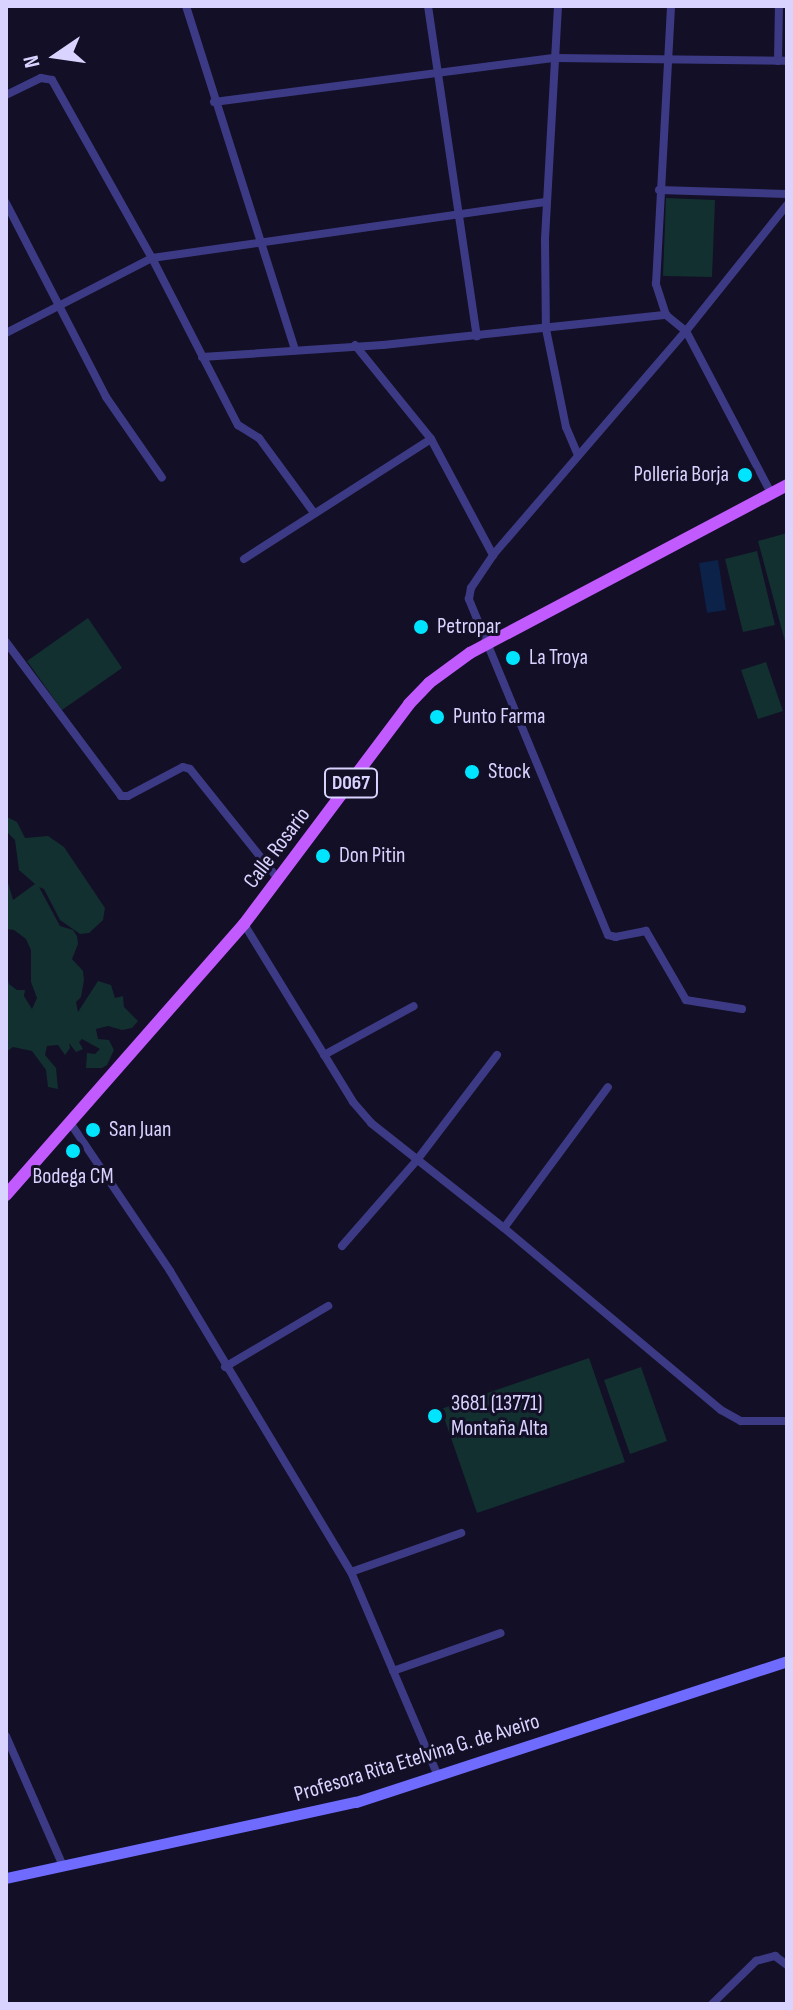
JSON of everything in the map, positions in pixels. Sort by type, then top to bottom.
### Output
[{"type":"main road","name":"Calle Rosario","points":[[6,1195],[244,924],[409,704],[429,683],[485,645],[787,485]]},
{"type":"street","points":[[186,6],[295,350]]},
{"type":"street","points":[[428,6],[477,336]]},
{"type":"street","points":[[558,6],[547,202],[546,329],[566,427],[578,455]]},
{"type":"street","points":[[671,6],[656,284],[666,315],[686,331],[771,493]]},
{"type":"street","points":[[214,102],[437,70],[555,58],[669,57],[783,61],[779,6]]},
{"type":"street","points":[[6,95],[41,78],[52,80],[152,258],[238,425],[259,438],[314,513]]},
{"type":"street","points":[[659,190],[787,194]]},
{"type":"street","points":[[6,333],[61,308],[152,258],[547,202]]},
{"type":"street","points":[[6,203],[106,397],[162,478]]},
{"type":"street","points":[[742,1009],[686,1000],[646,931],[616,937],[608,935],[485,645],[469,599],[471,588],[493,555],[686,331],[787,205]]},
{"type":"street","points":[[202,357],[379,345],[666,315]]},
{"type":"street","points":[[355,345],[431,439],[493,555]]},
{"type":"street","points":[[373,364],[371,354],[379,345]]},
{"type":"street","points":[[244,559],[431,439]]},
{"type":"street","points":[[6,642],[121,796],[128,796],[183,767],[190,769],[279,880]]},
{"type":"street","points":[[244,924],[361,1113],[721,1410],[741,1421],[787,1421]]},
{"type":"street","points":[[324,1055],[414,1006]]},
{"type":"street","points":[[342,1246],[417,1160],[497,1055]]},
{"type":"street","points":[[504,1228],[608,1087]]},
{"type":"street","points":[[71,1124],[146,1232],[351,1572],[438,1776]]},
{"type":"street","points":[[225,1367],[328,1306]]},
{"type":"street","points":[[351,1572],[461,1533]]},
{"type":"street","points":[[393,1671],[501,1633]]},
{"type":"street","name":"Profesora Rita Etelvina G. de Aveiro","points":[[6,1878],[321,1811],[438,1776],[787,1661]]},
{"type":"street","points":[[6,1736],[63,1866]]},
{"type":"street","points":[[712,2004],[756,1961],[775,1956],[787,1965]]},
{"type":"green space","points":[[666,198],[715,200],[712,277],[663,276]]},
{"type":"green space","points":[[787,533],[787,649],[758,541]]},
{"type":"green space","points":[[757,551],[775,625],[743,632],[725,559]]},
{"type":"green space","points":[[88,618],[122,668],[62,710],[27,661]]},
{"type":"green space","points":[[766,662],[783,711],[758,719],[741,670]]},
{"type":"green space","points":[[7,817],[17,822],[25,838],[48,836],[64,847],[105,908],[103,920],[89,933],[80,934],[60,920],[44,889],[39,887],[60,926],[73,930],[77,936],[78,944],[72,959],[83,971],[84,980],[81,997],[76,1002],[78,1012],[98,981],[111,985],[115,998],[123,996],[124,1007],[138,1021],[132,1028],[122,1030],[108,1026],[96,1029],[98,1039],[109,1040],[114,1050],[107,1065],[102,1068],[86,1068],[87,1053],[95,1054],[100,1049],[82,1039],[79,1042],[83,1049],[76,1052],[69,1043],[70,1048],[65,1055],[58,1045],[47,1046],[45,1055],[56,1068],[58,1089],[48,1087],[46,1070],[32,1051],[13,1047],[6,1052],[6,972],[9,984],[17,990],[25,990],[24,996],[32,1009],[37,998],[31,982],[31,950],[26,939],[14,930],[6,929],[6,876],[13,900],[35,884],[19,870],[15,840],[6,831]]},
{"type":"green space","points":[[589,1358],[625,1462],[477,1513],[441,1409]]},
{"type":"green space","points":[[641,1367],[667,1441],[630,1454],[604,1380]]},
{"type":"water","points":[[718,560],[726,610],[707,613],[699,563]]},
{"type":"place","name":"Polleria Borja","points":[[745,475]]},
{"type":"place","name":"Petropar","points":[[421,627]]},
{"type":"place","name":"La Troya","points":[[513,658]]},
{"type":"place","name":"Punto Farma","points":[[437,717]]},
{"type":"place","name":"Stock","points":[[472,772]]},
{"type":"place","name":"Don Pitin","points":[[323,856]]},
{"type":"place","name":"San Juan","points":[[93,1130]]},
{"type":"place","name":"Bodega CM","points":[[73,1151]]},
{"type":"place","name":"3681 (13771) Montaña Alta","points":[[435,1416]]}]
